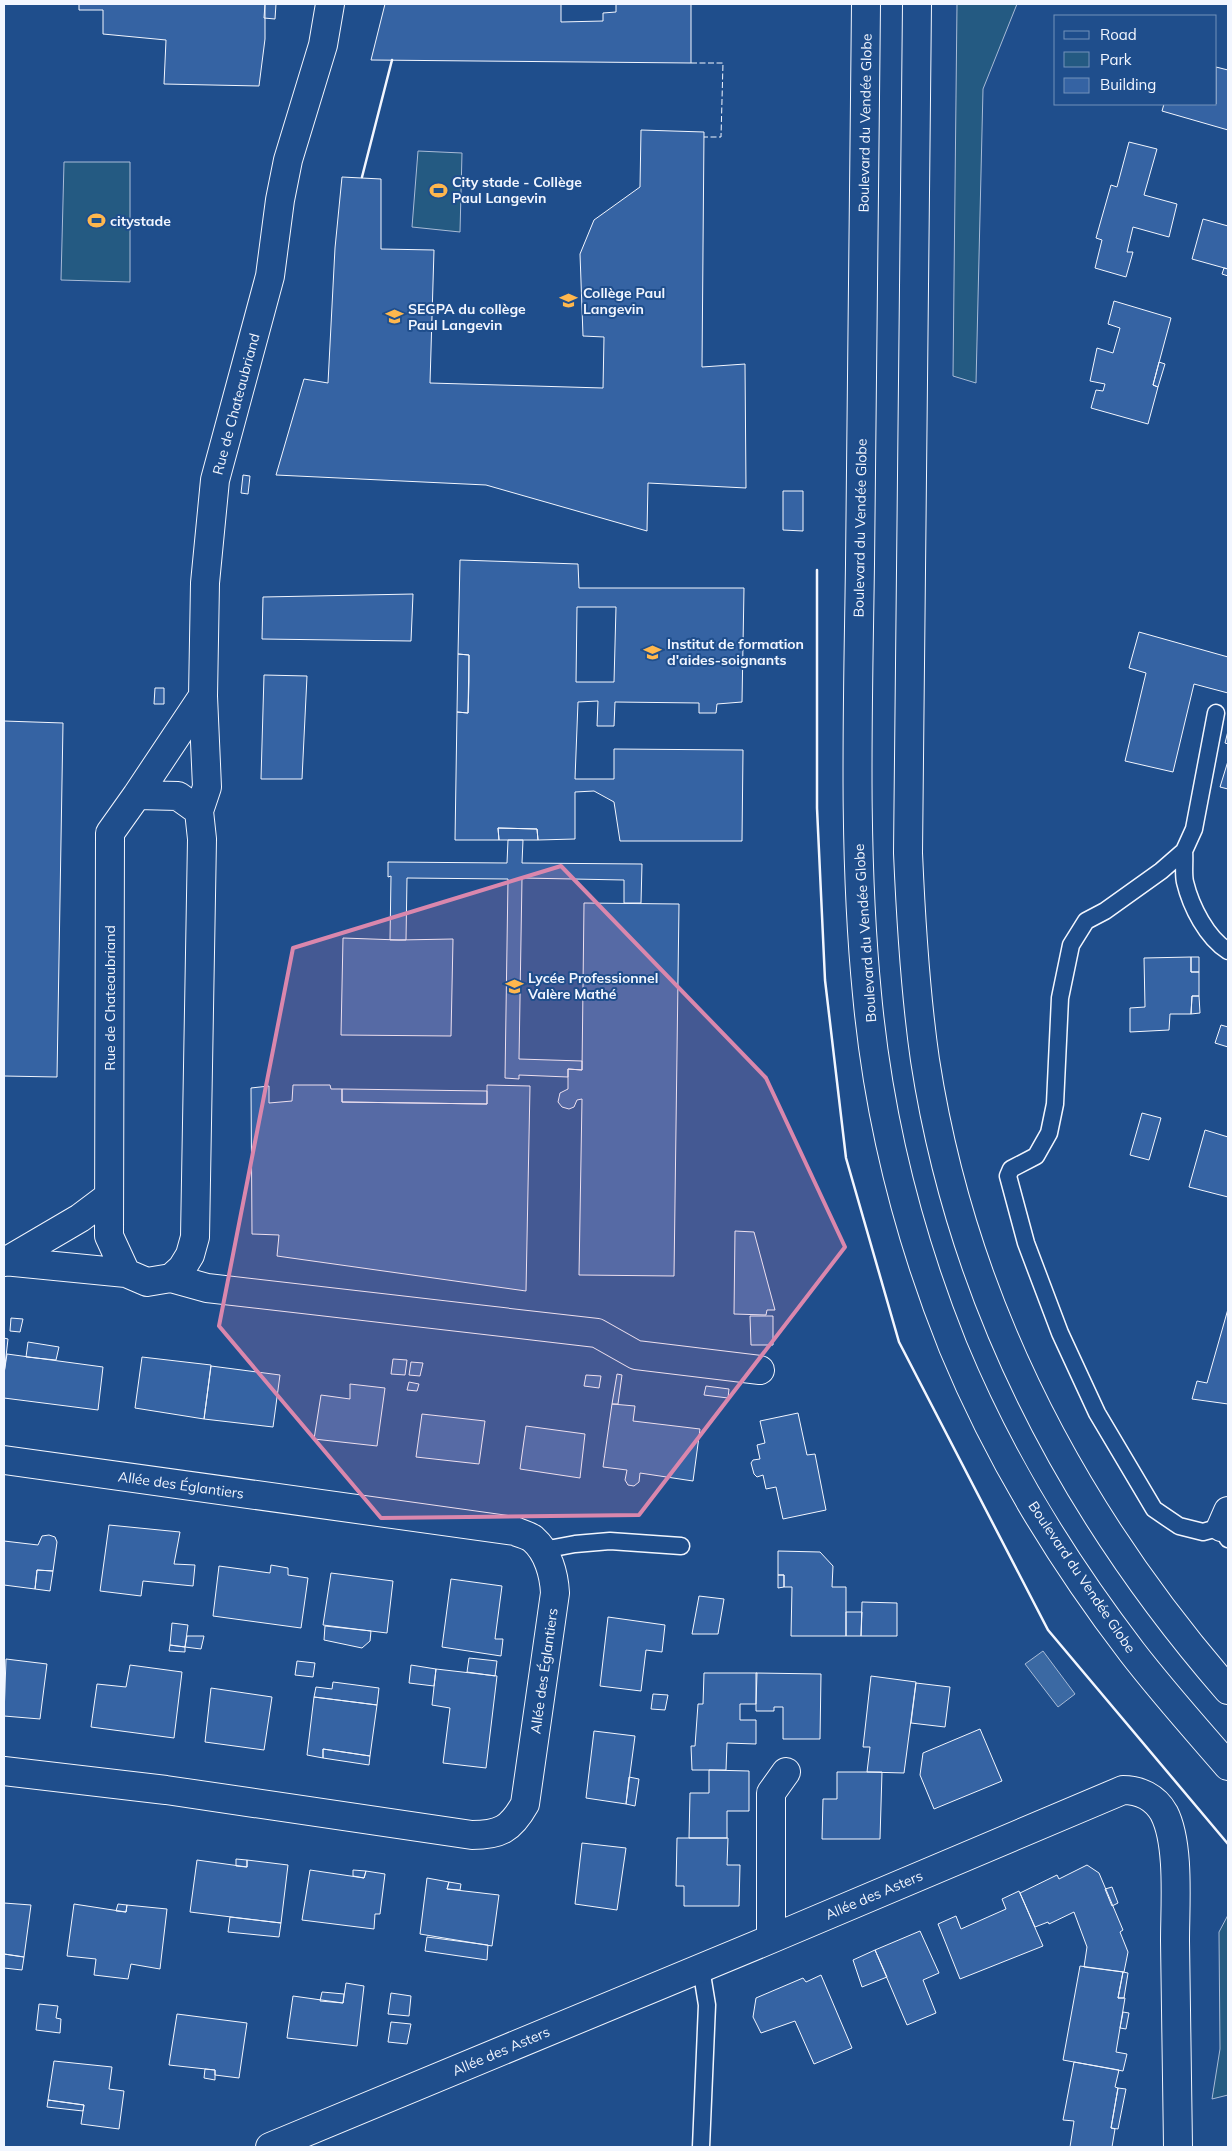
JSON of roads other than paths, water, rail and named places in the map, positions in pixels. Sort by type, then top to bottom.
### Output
[{"type":"street","name":"Rue de Chateaubriand","points":[[171,1278],[182,1268],[190,1255],[194,1237],[202,839],[199,811],[207,787],[203,696],[205,583],[215,480],[270,276],[276,247],[280,200],[288,160],[323,45],[330,4]]},
{"type":"street","name":"Boulevard du Vendée Globe","points":[[866,4],[858,854],[867,999],[890,1138],[907,1209],[928,1279],[952,1345],[981,1410],[1013,1473],[1049,1534],[1127,1646],[1228,1766]]},
{"type":"street","points":[[917,4],[908,853],[917,993],[938,1127],[954,1194],[998,1325],[1025,1387],[1056,1448],[1091,1507],[1130,1566],[1172,1622],[1228,1690]]},
{"type":"street","name":"Rue de Chateaubriand","points":[[126,1273],[109,1236],[110,833],[154,772],[203,696]]},
{"type":"street","points":[[137,795],[178,796],[199,811]]},
{"type":"street","points":[[4,1262],[80,1218],[108,1197]]},
{"type":"street","points":[[4,1262],[126,1273],[147,1282],[171,1278],[208,1288],[597,1333],[636,1355],[760,1370]]},
{"type":"street","name":"Allée des Églantiers","points":[[4,1460],[515,1531],[532,1538],[543,1550],[554,1578],[553,1602],[525,1804],[517,1818],[506,1829],[490,1835],[472,1835],[166,1790],[4,1771]]},
{"type":"street","points":[[771,1939],[771,1793],[786,1772]]},
{"type":"street","name":"Allée des Asters","points":[[270,2147],[771,1939],[1092,1802],[1123,1790],[1133,1790],[1144,1793],[1155,1802],[1163,1812],[1172,1838],[1178,2147]]},
{"type":"lane","points":[[1216,714],[1194,829],[1184,851],[1162,871],[1086,922],[1072,945],[1060,998],[1055,1104],[1049,1133],[1036,1156],[1011,1169],[1008,1176],[1026,1243],[1060,1333],[1098,1412],[1154,1509],[1179,1526],[1203,1532],[1226,1526]]},
{"type":"lane","points":[[1184,851],[1185,882],[1196,912],[1218,945],[1228,952]]},
{"type":"lane","points":[[543,1550],[575,1544],[610,1542],[681,1546]]},
{"type":"lane","points":[[701,1968],[707,2005],[701,2147]]},
{"type":"place","name":"City stade - Collège Paul Langevin","points":[[438,190]]},
{"type":"place","name":"citystade","points":[[96,221]]},
{"type":"place","name":"Collège Paul Langevin","points":[[569,301]]},
{"type":"place","name":"SEGPA du collège Paul Langevin","points":[[394,317]]},
{"type":"place","name":"Institut de formation d'aides-soignants","points":[[653,652]]},
{"type":"place","name":"Lycée Professionnel Valère Mathé","points":[[514,986]]}]
